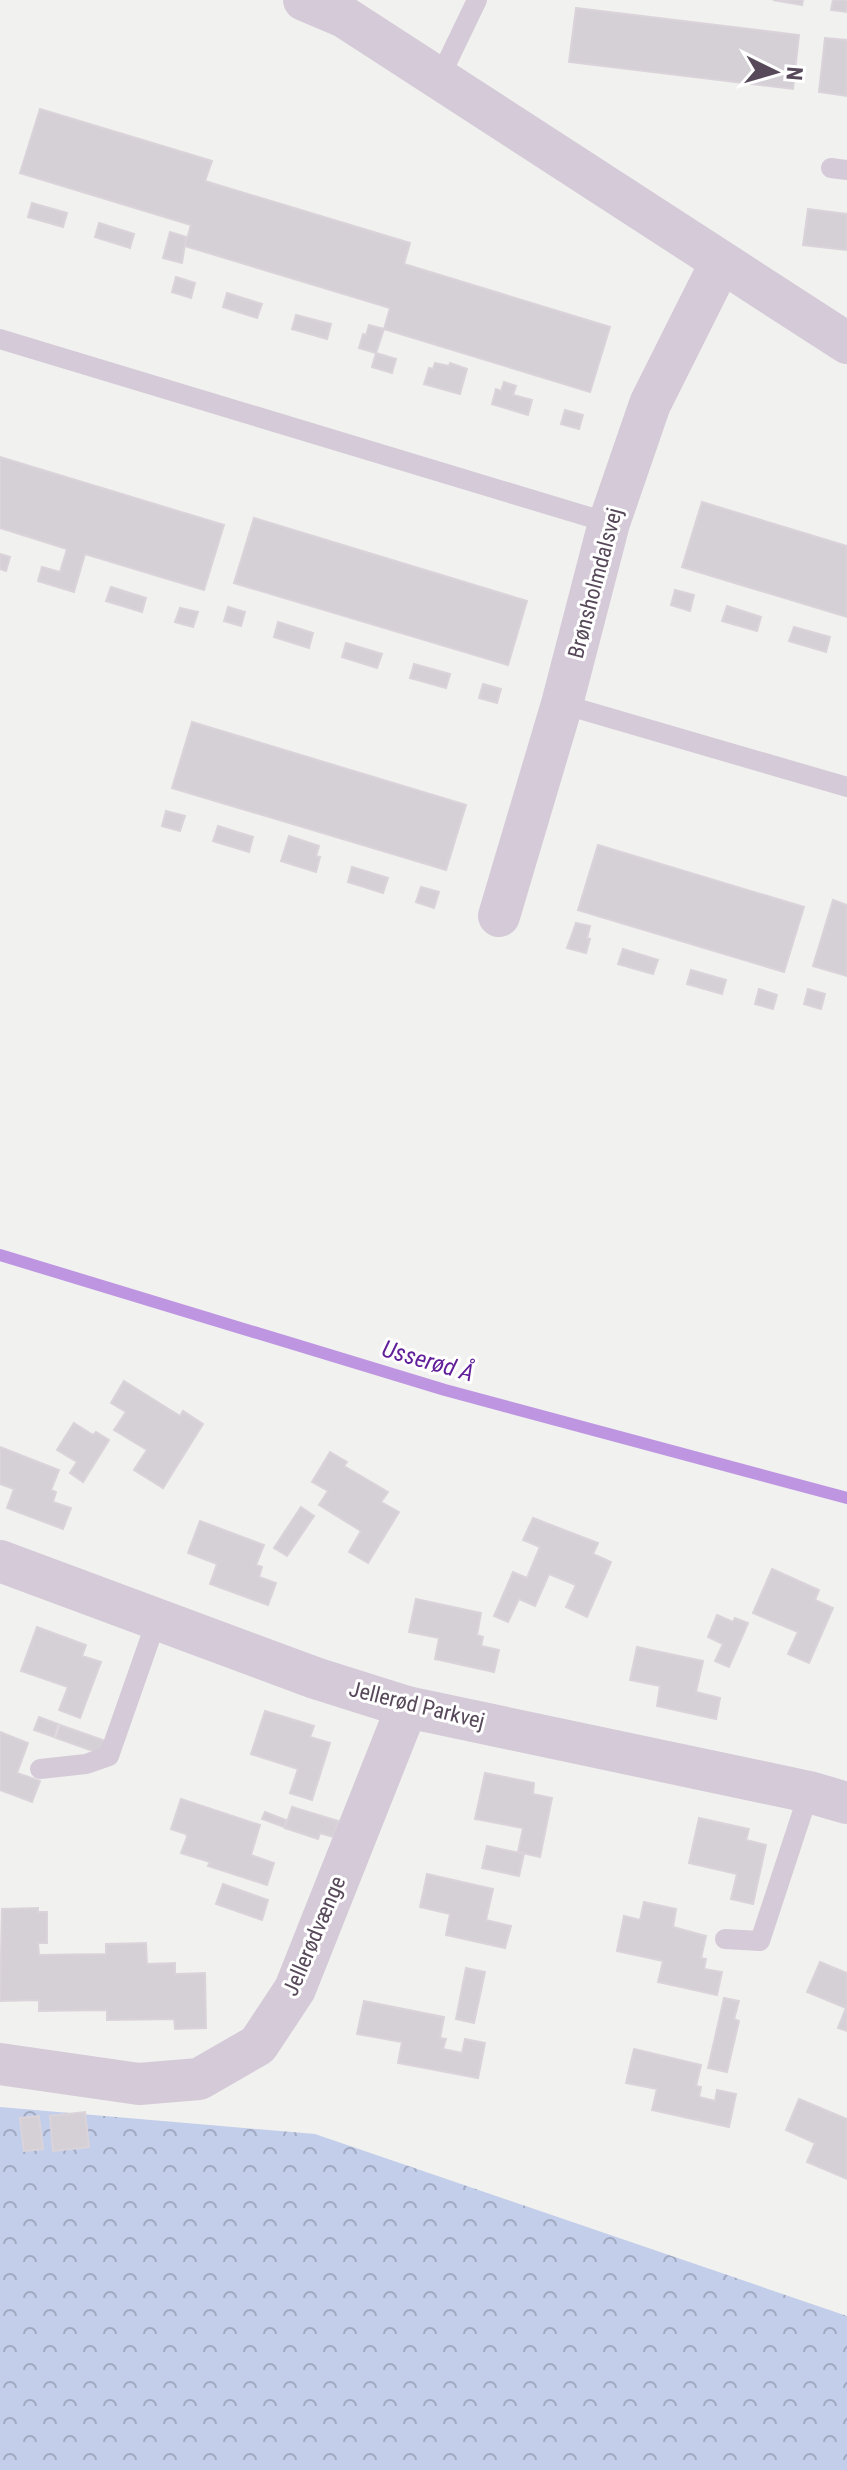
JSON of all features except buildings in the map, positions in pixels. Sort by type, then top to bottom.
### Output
[{"type":"street","points":[[304,0],[344,17],[847,343]]},
{"type":"street","name":"Brønsholmdalsvej","points":[[499,916],[562,704],[609,523],[650,404],[721,262]]},
{"type":"street","name":"Jellerød Parkvej","points":[[0,1561],[315,1678],[407,1707],[828,1797]]},
{"type":"street","name":"Jellerødvænge","points":[[0,2064],[139,2084],[199,2079],[258,2045],[295,1989],[407,1707]]},
{"type":"lane","points":[[439,79],[477,0]]},
{"type":"lane","points":[[0,339],[609,523]]},
{"type":"lane","points":[[562,704],[847,787]]},
{"type":"lane","points":[[40,1769],[86,1764],[109,1756],[157,1619]]},
{"type":"lane","points":[[725,1939],[760,1941],[828,1797]]},
{"type":"green space","points":[[0,2107],[315,2134],[847,2316],[847,2470],[0,2470]]},
{"type":"waterway","name":"Usserød Å","points":[[0,1255],[445,1390],[847,1498]]}]
